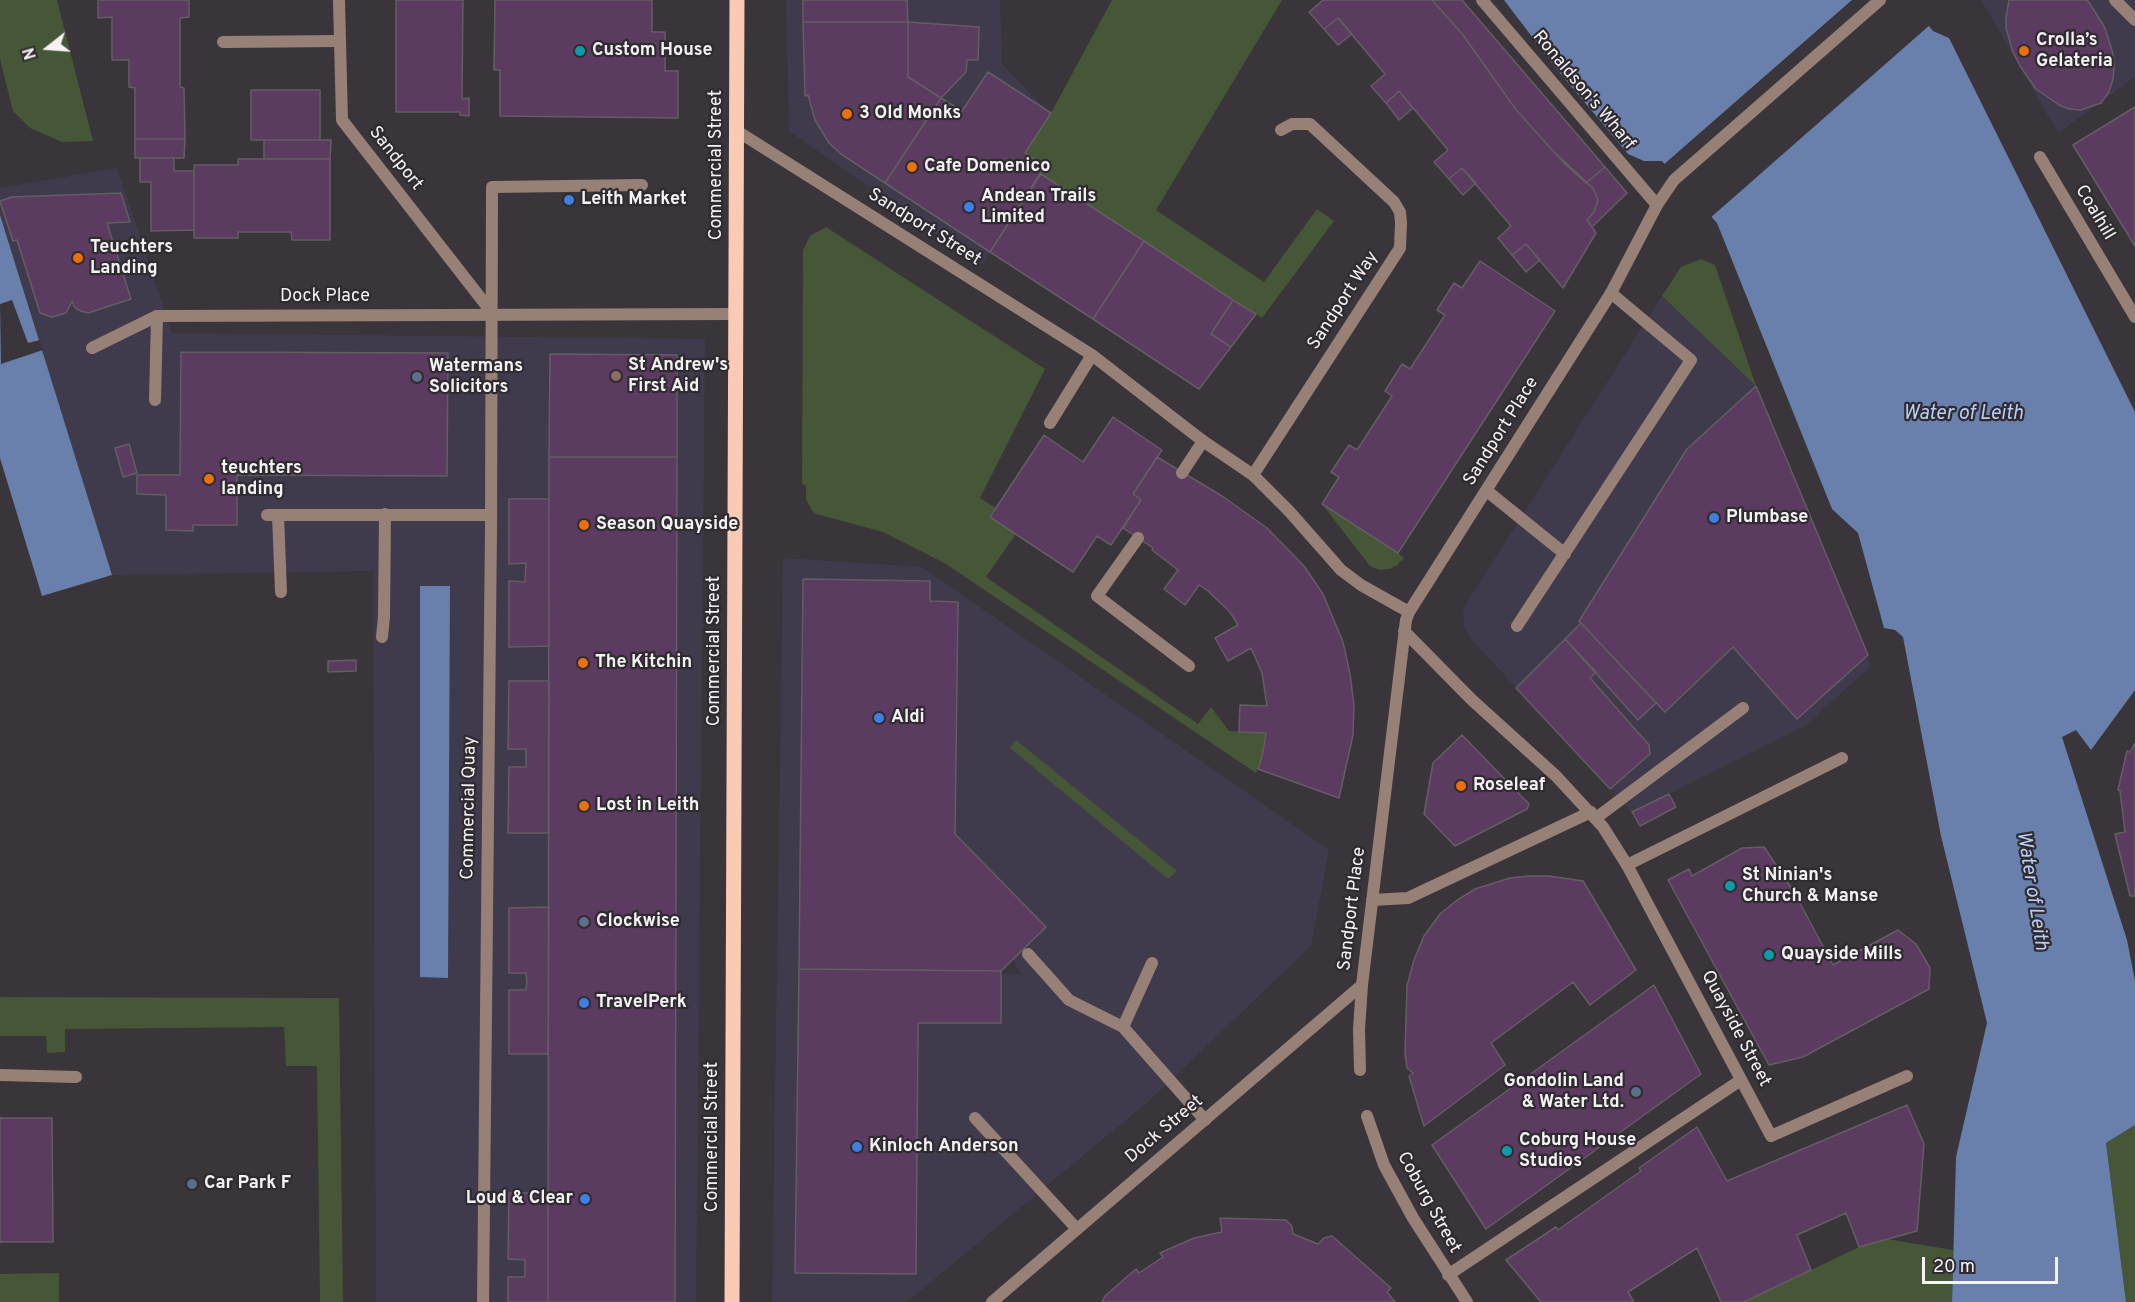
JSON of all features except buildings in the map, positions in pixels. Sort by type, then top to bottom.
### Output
[{"type":"main road","name":"Commercial Street","points":[[732,1302],[737,0]]},
{"type":"street","name":"Sandport","points":[[339,0],[342,120],[493,314]]},
{"type":"street","name":"Ronaldson's Wharf","points":[[1482,0],[1657,205]]},
{"type":"street","name":"Sandport Place","points":[[1362,986],[1404,631],[1409,612],[1611,293],[1657,205],[1674,180],[1880,0]]},
{"type":"street","points":[[2115,0],[2135,20]]},
{"type":"street","points":[[223,42],[339,41]]},
{"type":"street","name":"Sandport Way","points":[[1253,476],[1400,248],[1400,212],[1386,194],[1310,124],[1292,124],[1281,130]]},
{"type":"street","name":"Sandport Street","points":[[737,131],[1092,355],[1203,441]]},
{"type":"street","name":"Coalhill","points":[[2040,157],[2135,317]]},
{"type":"street","points":[[493,314],[492,186],[642,185]]},
{"type":"street","points":[[1518,626],[1691,360],[1611,293]]},
{"type":"street","name":"Commercial Quay","points":[[483,1302],[493,314]]},
{"type":"street","name":"Dock Place","points":[[92,348],[157,316],[736,314]]},
{"type":"street","points":[[155,400],[157,316]]},
{"type":"street","points":[[1050,423],[1092,355]]},
{"type":"street","points":[[1182,473],[1203,441],[1253,476],[1289,511],[1341,570],[1361,585],[1409,612]]},
{"type":"street","points":[[1486,491],[1565,554]]},
{"type":"street","points":[[382,637],[385,514]]},
{"type":"street","points":[[281,592],[273,515],[491,515]]},
{"type":"street","points":[[1138,538],[1096,596],[1190,666]]},
{"type":"street","name":"Quayside Street","points":[[1404,631],[1443,672],[1540,761],[1594,815],[1627,865],[1771,1136],[1907,1076]]},
{"type":"street","points":[[1372,900],[1407,898],[1594,815],[1743,708]]},
{"type":"street","points":[[1627,865],[1842,758]]},
{"type":"street","points":[[1028,954],[1069,1000],[1123,1027],[1205,1120]]},
{"type":"street","points":[[1123,1027],[1152,963]]},
{"type":"street","points":[[1360,1070],[1359,1029],[1362,986]]},
{"type":"street","name":"Dock Street","points":[[992,1302],[1362,986]]},
{"type":"street","points":[[0,1075],[76,1077]]},
{"type":"street","points":[[1448,1275],[1742,1080]]},
{"type":"street","name":"Coburg Street","points":[[1367,1116],[1384,1165],[1413,1218],[1467,1302]]},
{"type":"street","points":[[975,1118],[1077,1229]]},
{"type":"shaded area","points":[[786,0],[1000,0],[1002,64],[1068,132],[982,265],[789,131]]},
{"type":"shaded area","points":[[1981,0],[2135,0],[2135,77],[2058,133]]},
{"type":"shaded area","points":[[117,168],[172,333],[705,339],[696,1302],[376,1302],[373,571],[112,575],[0,215],[0,188]]},
{"type":"shaded area","points":[[1662,296],[1756,386],[1868,655],[1870,667],[1806,725],[1632,812],[1469,637],[1464,626],[1463,613],[1467,602]]},
{"type":"shaded area","points":[[783,558],[922,567],[1329,850],[1311,946],[1150,1100],[907,1302],[772,1302]],"holes":[[[1013,960],[1021,974],[841,970],[1001,971]]]},
{"type":"green space","points":[[0,0],[57,0],[93,141],[62,142],[30,128],[13,111],[0,59]]},
{"type":"green space","points":[[1112,0],[1282,0],[1156,210],[1264,282],[1317,209],[1334,221],[1262,318],[1041,174],[1045,166],[1025,153],[1051,113]]},
{"type":"green space","points":[[826,227],[1045,369],[980,498],[996,508],[990,517],[1016,534],[986,577],[1198,724],[1211,707],[1229,731],[1266,733],[1262,757],[1256,773],[946,564],[883,532],[812,511],[806,499],[806,485],[802,484],[803,250],[810,236]]},
{"type":"green space","points":[[1701,259],[1715,265],[1756,386],[1662,296],[1681,267]]},
{"type":"green space","points":[[1322,504],[1404,558],[1390,569],[1379,570],[1370,566]]},
{"type":"green space","points":[[1016,740],[1177,871],[1168,879],[1010,748]]},
{"type":"green space","points":[[0,997],[339,998],[343,1302],[320,1302],[317,1066],[286,1066],[284,1027],[65,1029],[65,1052],[47,1053],[46,1036],[0,1036]]},
{"type":"green space","points":[[2135,1125],[2135,1302],[2126,1302],[2106,1143]]},
{"type":"green space","points":[[1887,1239],[1953,1250],[1952,1302],[1744,1302],[1859,1247]]},
{"type":"green space","points":[[59,1273],[59,1302],[0,1302],[0,1274]]},
{"type":"water","name":"Water of Leith","points":[[1504,0],[1907,0],[1933,31],[1949,38],[2135,412],[2135,690],[2091,750],[2076,730],[2062,737],[2127,940],[2135,981],[2135,1125],[2106,1143],[2126,1302],[1952,1302],[1956,1157],[1987,1023],[1941,836],[1903,637],[1895,630],[1884,628],[1858,533],[1832,509],[1717,223],[1662,161],[1644,161],[1628,154],[1555,67]]},
{"type":"water","points":[[0,215],[112,575],[42,596],[0,458]]},
{"type":"water","points":[[420,586],[450,586],[448,978],[420,977]]},
{"type":"pier","points":[[1852,0],[1910,0],[1931,24],[1709,219],[1662,166]]},
{"type":"pier","points":[[12,300],[28,343],[40,340],[43,350],[1,364],[0,304]]},
{"type":"place","name":"Custom House","points":[[580,51]]},
{"type":"place","name":"Crolla’s Gelateria","points":[[2024,51]]},
{"type":"place","name":"3 Old Monks","points":[[847,114]]},
{"type":"place","name":"Cafe Domenico","points":[[912,167]]},
{"type":"place","name":"Leith Market","points":[[569,200]]},
{"type":"place","name":"Andean Trails Limited","points":[[969,207]]},
{"type":"place","name":"Teuchters Landing","points":[[78,258]]},
{"type":"place","name":"St Andrew's First Aid","points":[[616,376]]},
{"type":"place","name":"Watermans Solicitors","points":[[417,377]]},
{"type":"place","name":"teuchters landing","points":[[209,479]]},
{"type":"place","name":"Plumbase","points":[[1714,518]]},
{"type":"place","name":"Season Quayside","points":[[584,525]]},
{"type":"place","name":"The Kitchin","points":[[583,663]]},
{"type":"place","name":"Aldi","points":[[879,718]]},
{"type":"place","name":"Roseleaf","points":[[1461,786]]},
{"type":"place","name":"Lost in Leith","points":[[584,806]]},
{"type":"place","name":"St Ninian's Church & Manse","points":[[1730,886]]},
{"type":"place","name":"Clockwise","points":[[584,922]]},
{"type":"place","name":"Quayside Mills","points":[[1769,955]]},
{"type":"place","name":"TravelPerk","points":[[584,1003]]},
{"type":"place","name":"Gondolin Land & Water Ltd.","points":[[1636,1092]]},
{"type":"place","name":"Kinloch Anderson","points":[[857,1147]]},
{"type":"place","name":"Coburg House Studios","points":[[1507,1151]]},
{"type":"place","name":"Car Park F","points":[[192,1184]]},
{"type":"place","name":"Loud & Clear","points":[[585,1199]]}]
